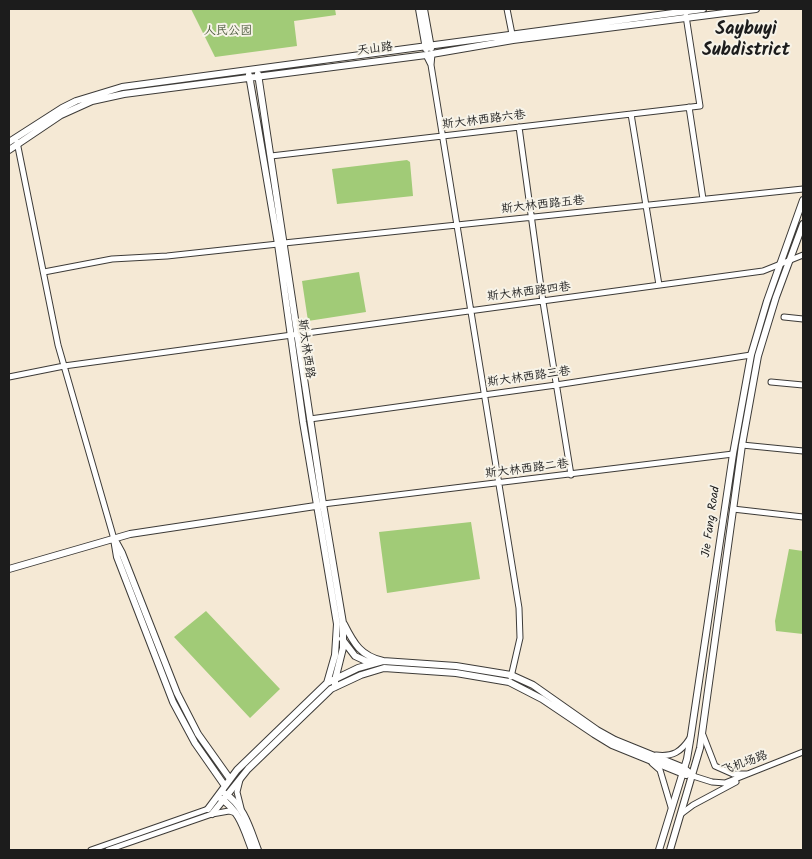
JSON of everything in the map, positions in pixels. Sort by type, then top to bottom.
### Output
[{"type":"main road","points":[[419,9],[428,46]]},
{"type":"main road","points":[[424,9],[429,55]]},
{"type":"main road","name":"天山路","points":[[9,150],[17,140],[62,108],[91,96],[122,87],[429,55],[703,9]]},
{"type":"main road","name":"天山路","points":[[258,74],[512,34],[685,12],[756,9]]},
{"type":"main road","name":"斯大林西路","points":[[249,74],[281,244],[310,419],[338,629]]},
{"type":"main road","name":"斯大林西路","points":[[258,74],[271,156],[281,244]]},
{"type":"main road","name":"天山路","points":[[9,142],[17,140]]},
{"type":"main road","name":"Jie Fang Road","points":[[659,850],[683,771],[691,735],[733,454],[751,355],[803,200]]},
{"type":"main road","name":"Jie Fang Road","points":[[670,850],[700,748],[742,445],[758,356],[776,298],[803,224]]},
{"type":"main road","name":"斯大林西路","points":[[295,334],[303,422],[343,623]]},
{"type":"main road","points":[[9,569],[130,534],[321,505]]},
{"type":"main road","points":[[114,539],[122,553],[177,693],[198,734],[230,779]]},
{"type":"main road","points":[[114,539],[117,557],[173,702],[223,794],[240,813],[258,850]]},
{"type":"main road","points":[[343,623],[352,641],[369,658],[384,664],[509,682],[542,699],[612,745],[649,757]]},
{"type":"main road","points":[[335,688],[343,640],[343,623]]},
{"type":"main road","points":[[338,629],[343,640],[355,656],[372,664]]},
{"type":"main road","points":[[327,683],[335,656],[338,629]]},
{"type":"main road","points":[[223,794],[230,779],[244,763],[327,683],[358,668],[372,664],[456,666],[511,675],[533,685],[597,730],[615,740],[693,776]]},
{"type":"main road","points":[[210,812],[223,794],[317,702],[335,688],[384,664]]},
{"type":"main road","points":[[240,813],[252,850]]},
{"type":"street","points":[[508,9],[512,34]]},
{"type":"street","name":"斯大林西路六巷","points":[[271,156],[700,106],[685,12]]},
{"type":"street","points":[[429,55],[519,608],[520,623],[517,653],[509,682]]},
{"type":"street","points":[[689,107],[703,199]]},
{"type":"street","points":[[632,114],[659,285]]},
{"type":"street","points":[[519,127],[543,302],[571,475]]},
{"type":"street","points":[[17,140],[58,345],[114,539]]},
{"type":"street","name":"斯大林西路五巷","points":[[44,272],[112,259],[167,256],[803,189]]},
{"type":"street","name":"斯大林西路四巷","points":[[9,377],[64,366],[763,271],[803,255]]},
{"type":"street","points":[[784,317],[803,319]]},
{"type":"street","name":"斯大林西路三巷","points":[[310,419],[556,385],[751,355]]},
{"type":"street","points":[[771,382],[803,385]]},
{"type":"street","points":[[742,445],[803,451]]},
{"type":"street","name":"斯大林西路二巷","points":[[321,505],[733,454]]},
{"type":"street","points":[[733,509],[803,517]]},
{"type":"street","points":[[702,729],[704,740],[716,766],[733,774],[750,774]]},
{"type":"street","points":[[649,757],[664,756],[677,752],[684,748],[691,735]]},
{"type":"street","name":"飞机场路","points":[[693,776],[718,783],[732,781],[803,752]]},
{"type":"street","points":[[649,757],[660,770],[670,800],[671,811]]},
{"type":"street","points":[[681,814],[693,805],[726,789],[750,774]]},
{"type":"street","points":[[91,850],[210,812],[229,810],[240,813],[238,792],[242,775]]},
{"type":"street","points":[[108,850],[210,812]]},
{"type":"green space","name":"人民公园","points":[[191,9],[335,9],[336,15],[294,21],[297,46],[215,57]]},
{"type":"green space","points":[[407,160],[410,162],[413,196],[337,204],[332,169]]},
{"type":"green space","points":[[359,272],[366,312],[308,321],[302,281]]},
{"type":"green space","points":[[471,522],[480,579],[387,593],[379,532]]},
{"type":"green space","points":[[789,549],[803,551],[803,634],[776,631],[775,621]]},
{"type":"green space","points":[[206,611],[280,689],[250,718],[174,637]]},
{"type":"district","name":"Saybuyi Subdistrict","points":[[746,41]]}]
